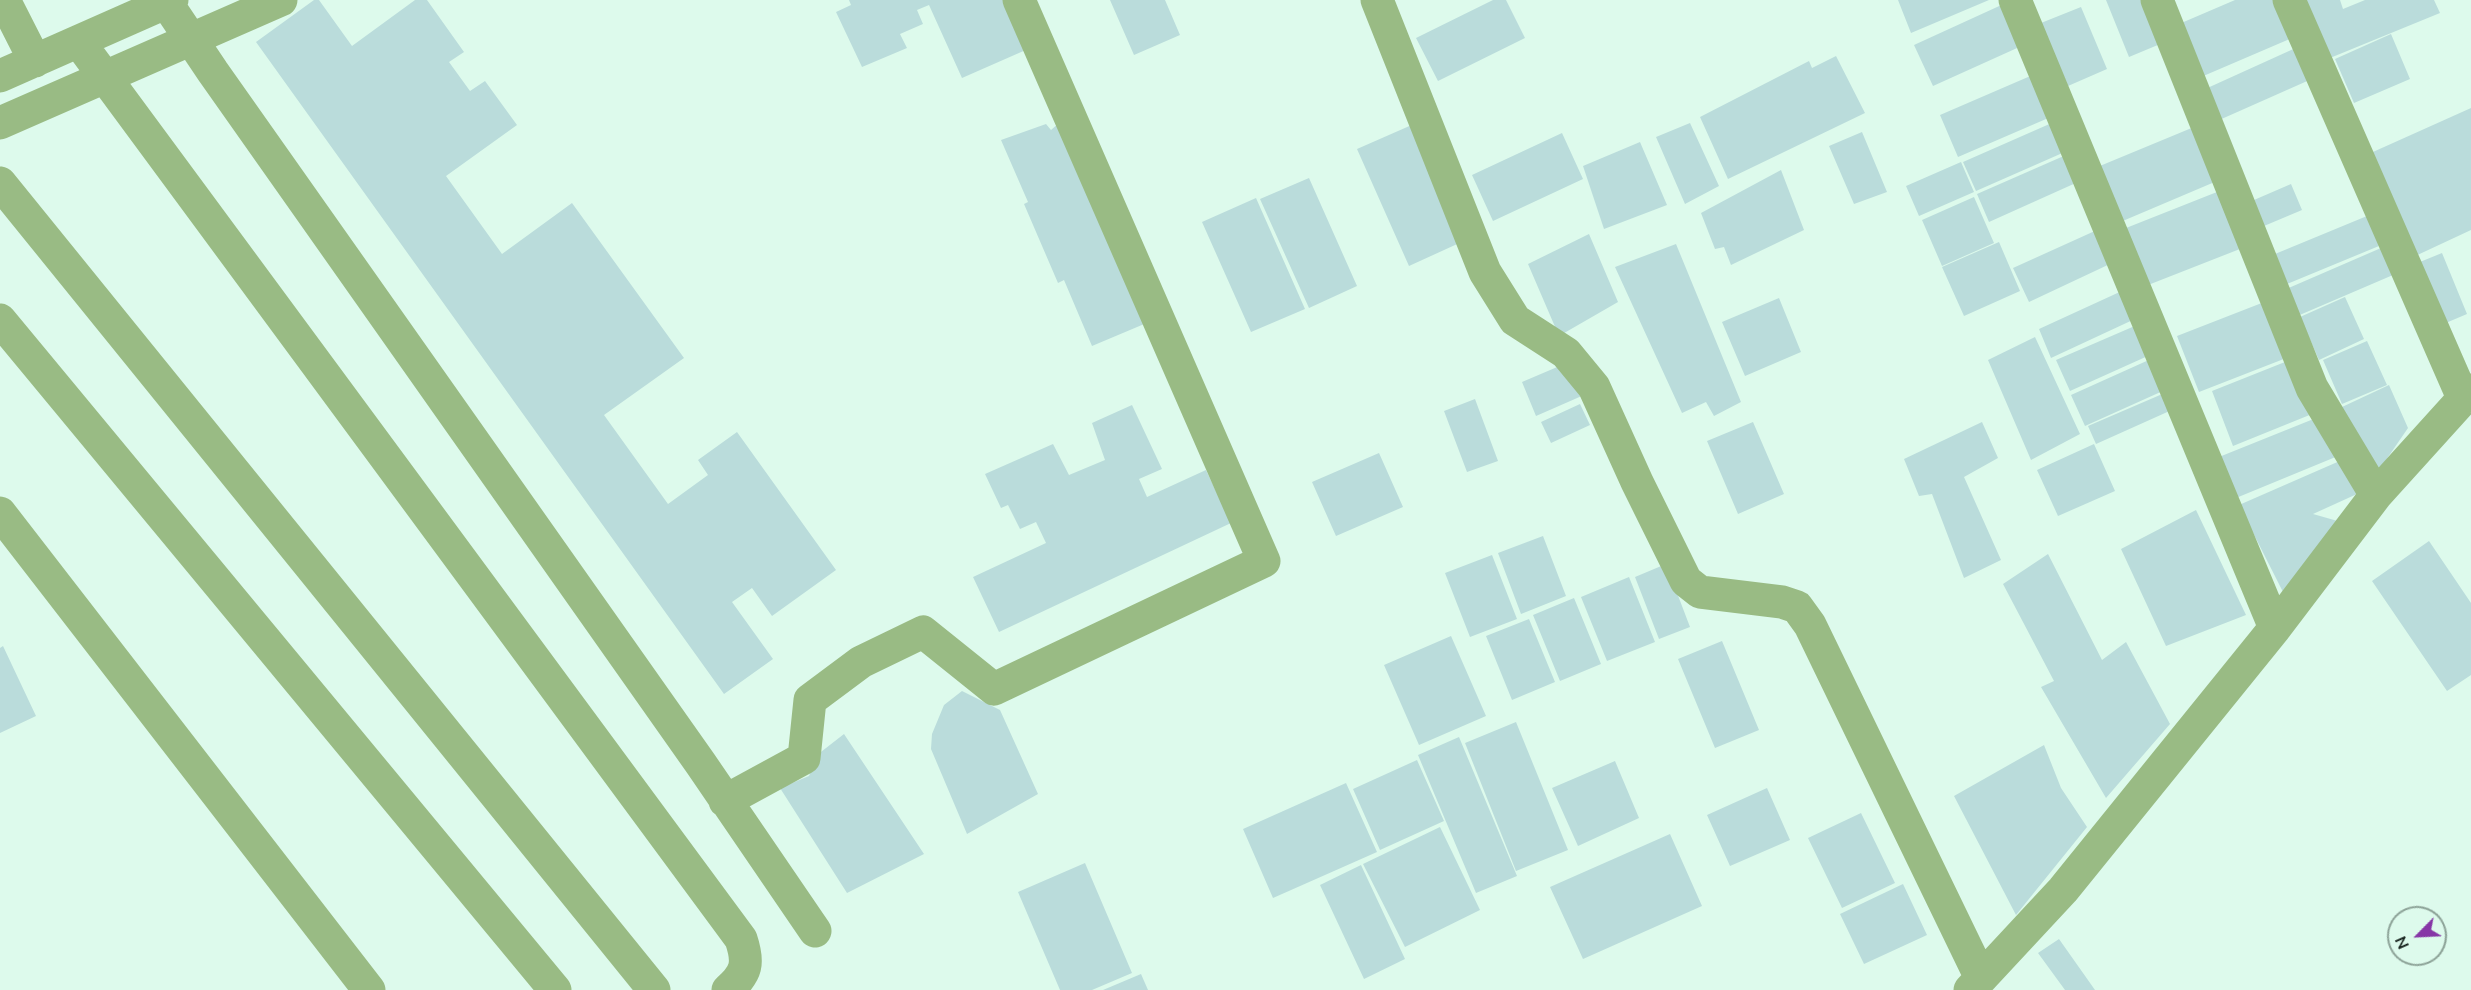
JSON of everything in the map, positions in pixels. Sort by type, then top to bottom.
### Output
[{"type":"street","points":[[4,0],[35,61]]},
{"type":"street","points":[[0,123],[281,0]]},
{"type":"street","points":[[725,801],[804,758],[810,700],[861,662],[923,632],[994,689],[1264,561],[1019,0]]},
{"type":"street","points":[[1377,0],[1485,272],[1502,302],[1515,320],[1566,353],[1594,387],[1631,471],[1686,581],[1700,592],[1782,602],[1797,607],[1810,625],[1976,984],[2062,890],[2275,628],[2376,495],[2467,394],[2289,0]]},
{"type":"street","points":[[2015,0],[2275,628]]},
{"type":"street","points":[[2157,0],[2312,388],[2376,495]]},
{"type":"street","points":[[0,76],[169,1],[190,40],[815,931]]},
{"type":"street","points":[[79,42],[741,939],[747,956],[745,969],[738,981],[728,990]]},
{"type":"street","points":[[0,183],[654,990]]},
{"type":"street","points":[[0,320],[555,990]]},
{"type":"street","points":[[0,513],[369,990]]},
{"type":"building","points":[[314,0],[319,0],[352,46],[415,0],[427,0],[464,52],[449,62],[470,91],[485,81],[517,125],[446,176],[502,254],[572,203],[684,358],[604,415],[668,504],[708,475],[698,460],[737,432],[836,570],[772,616],[752,588],[732,602],[773,659],[724,694],[256,42]]},
{"type":"building","points":[[849,0],[1006,0],[1028,49],[962,78],[929,5],[917,10],[923,24],[900,34],[907,48],[862,67],[836,12],[851,5]]},
{"type":"building","points":[[1110,0],[1165,0],[1180,35],[1134,55]]},
{"type":"building","points":[[1493,0],[1506,0],[1525,38],[1438,81],[1416,38]]},
{"type":"building","points":[[1898,0],[1989,0],[1911,33]]},
{"type":"building","points":[[2106,0],[2148,0],[2165,42],[2129,57]]},
{"type":"building","points":[[2235,0],[2276,0],[2292,38],[2201,77],[2179,24]]},
{"type":"building","points":[[2306,0],[2340,0],[2343,9],[2365,0],[2434,0],[2440,13],[2330,58]]},
{"type":"building","points":[[2008,2],[2026,44],[1933,86],[1914,45]]},
{"type":"building","points":[[2081,7],[2107,69],[2068,86],[2041,23]]},
{"type":"building","points":[[2391,34],[2410,79],[2354,103],[2335,59]]},
{"type":"building","points":[[2300,46],[2314,78],[2217,121],[2203,90]]},
{"type":"building","points":[[1836,56],[1865,113],[1728,179],[1700,117],[1809,61],[1812,68]]},
{"type":"building","points":[[2035,74],[2053,116],[1958,157],[1940,115]]},
{"type":"building","points":[[2471,108],[2471,230],[2411,258],[2364,156]]},
{"type":"building","points":[[2054,122],[2067,151],[1976,191],[1963,162]]},
{"type":"building","points":[[1059,123],[1149,322],[1092,346],[1064,280],[1058,283],[1024,204],[1028,202],[1001,140],[1046,124],[1051,130]]},
{"type":"building","points":[[1690,123],[1719,186],[1685,204],[1656,137]]},
{"type":"building","points":[[1414,124],[1466,240],[1409,266],[1357,149]]},
{"type":"building","points":[[2194,127],[2217,181],[2118,223],[2095,168]]},
{"type":"building","points":[[1862,132],[1887,192],[1854,204],[1829,146]]},
{"type":"building","points":[[1562,133],[1583,179],[1493,221],[1472,175]]},
{"type":"building","points":[[1640,142],[1667,205],[1604,229],[1583,166]]},
{"type":"building","points":[[2066,155],[2078,182],[1989,222],[1977,194]]},
{"type":"building","points":[[1961,162],[1974,192],[1919,216],[1906,186]]},
{"type":"building","points":[[1781,170],[1804,230],[1731,265],[1724,247],[1715,249],[1701,213]]},
{"type":"building","points":[[1309,178],[1357,286],[1309,308],[1260,199]]},
{"type":"building","points":[[2291,184],[2302,210],[2264,226],[2254,200]]},
{"type":"building","points":[[2222,190],[2245,247],[2143,287],[2121,230]]},
{"type":"building","points":[[1974,197],[1994,243],[1942,266],[1922,220]]},
{"type":"building","points":[[1256,198],[1305,309],[1251,332],[1202,222]]},
{"type":"building","points":[[2367,216],[2379,246],[2287,284],[2275,254]]},
{"type":"building","points":[[2097,230],[2112,263],[2029,302],[2013,268]]},
{"type":"building","points":[[1589,234],[1618,302],[1559,336],[1528,264]]},
{"type":"building","points":[[1999,242],[2020,291],[1964,316],[1942,267]]},
{"type":"building","points":[[1676,244],[1741,402],[1714,416],[1706,402],[1682,413],[1615,267]]},
{"type":"building","points":[[2381,248],[2393,275],[2295,317],[2284,290]]},
{"type":"building","points":[[2442,253],[2467,314],[2441,325],[2415,264]]},
{"type":"building","points":[[2124,290],[2137,318],[2051,358],[2039,329]]},
{"type":"building","points":[[2345,297],[2364,339],[2319,360],[2300,317]]},
{"type":"building","points":[[1779,298],[1801,352],[1745,376],[1722,322]]},
{"type":"building","points":[[2272,299],[2294,355],[2199,392],[2177,336]]},
{"type":"building","points":[[2137,325],[2150,355],[2070,391],[2056,360]]},
{"type":"building","points":[[2035,337],[2080,434],[2031,460],[1988,360]]},
{"type":"building","points":[[2367,341],[2387,385],[2342,404],[2323,360]]},
{"type":"building","points":[[2295,358],[2317,412],[2233,446],[2212,391]]},
{"type":"building","points":[[2151,359],[2165,390],[2085,426],[2071,395]]},
{"type":"building","points":[[1569,362],[1584,395],[1536,416],[1522,382]]},
{"type":"building","points":[[2389,385],[2408,428],[2375,476],[2342,407]]},
{"type":"building","points":[[2167,392],[2174,409],[2096,444],[2088,426]]},
{"type":"building","points":[[1475,399],[1498,461],[1467,472],[1444,411]]},
{"type":"building","points":[[1580,404],[1590,425],[1551,443],[1541,422]]},
{"type":"building","points":[[1132,405],[1162,469],[1139,479],[1147,497],[1206,470],[1231,523],[999,632],[973,577],[1046,543],[1036,522],[1020,529],[1008,505],[1001,508],[985,474],[1053,444],[1069,475],[1105,460],[1092,423]]},
{"type":"building","points":[[2321,416],[2338,456],[2236,498],[2219,457]]},
{"type":"building","points":[[1753,422],[1784,494],[1738,514],[1707,441]]},
{"type":"building","points":[[1982,422],[1998,458],[1964,477],[2001,560],[1964,578],[1932,494],[1919,496],[1904,459]]},
{"type":"building","points":[[2094,444],[2115,491],[2058,516],[2037,470]]},
{"type":"building","points":[[1379,453],[1403,507],[1336,536],[1312,482]]},
{"type":"building","points":[[2342,460],[2357,494],[2313,514],[2341,522],[2283,592],[2239,505]]},
{"type":"building","points":[[2196,510],[2246,615],[2166,646],[2121,549]]},
{"type":"building","points":[[1543,536],[1566,596],[1521,614],[1498,553]]},
{"type":"building","points":[[2429,541],[2471,603],[2471,675],[2447,691],[2372,581]]},
{"type":"building","points":[[2048,554],[2102,660],[2126,642],[2170,724],[2106,798],[2041,687],[2054,681],[2003,584]]},
{"type":"building","points":[[1492,555],[1517,619],[1470,637],[1445,573]]},
{"type":"building","points":[[1666,564],[1690,627],[1659,639],[1635,577]]},
{"type":"building","points":[[1629,577],[1655,642],[1607,661],[1581,597]]},
{"type":"building","points":[[1574,598],[1601,664],[1560,681],[1533,615]]},
{"type":"building","points":[[1529,619],[1555,682],[1512,700],[1486,636]]},
{"type":"building","points":[[1451,636],[1486,716],[1419,745],[1384,665]]},
{"type":"building","points":[[1722,641],[1759,730],[1715,748],[1678,659]]},
{"type":"building","points":[[3,646],[36,716],[0,733],[0,648]]},
{"type":"building","points":[[962,691],[1000,710],[1038,794],[967,834],[931,749],[932,734],[944,705]]},
{"type":"building","points":[[1516,722],[1568,850],[1516,871],[1465,743]]},
{"type":"building","points":[[844,734],[924,854],[847,893],[780,788],[809,776],[817,755]]},
{"type":"building","points":[[1459,737],[1517,876],[1476,893],[1418,755]]},
{"type":"building","points":[[2044,745],[2061,788],[2087,827],[2016,915],[1954,796]]},
{"type":"building","points":[[1417,760],[1444,821],[1380,850],[1353,789]]},
{"type":"building","points":[[1615,761],[1639,818],[1578,846],[1552,788]]},
{"type":"building","points":[[1346,783],[1377,852],[1273,898],[1243,829]]},
{"type":"building","points":[[1767,788],[1790,840],[1730,866],[1707,815]]},
{"type":"building","points":[[1861,813],[1895,883],[1842,908],[1808,838]]},
{"type":"building","points":[[1440,827],[1480,910],[1405,947],[1363,864]]},
{"type":"building","points":[[1670,834],[1702,906],[1583,959],[1550,887]]},
{"type":"building","points":[[1085,863],[1132,973],[1092,990],[1060,990],[1018,892]]},
{"type":"building","points":[[1361,865],[1405,959],[1364,979],[1320,885]]},
{"type":"building","points":[[1903,884],[1927,935],[1864,964],[1840,914]]},
{"type":"building","points":[[2059,939],[2095,990],[2065,990],[2038,953]]},
{"type":"building","points":[[1141,974],[1148,990],[1103,990]]}]
